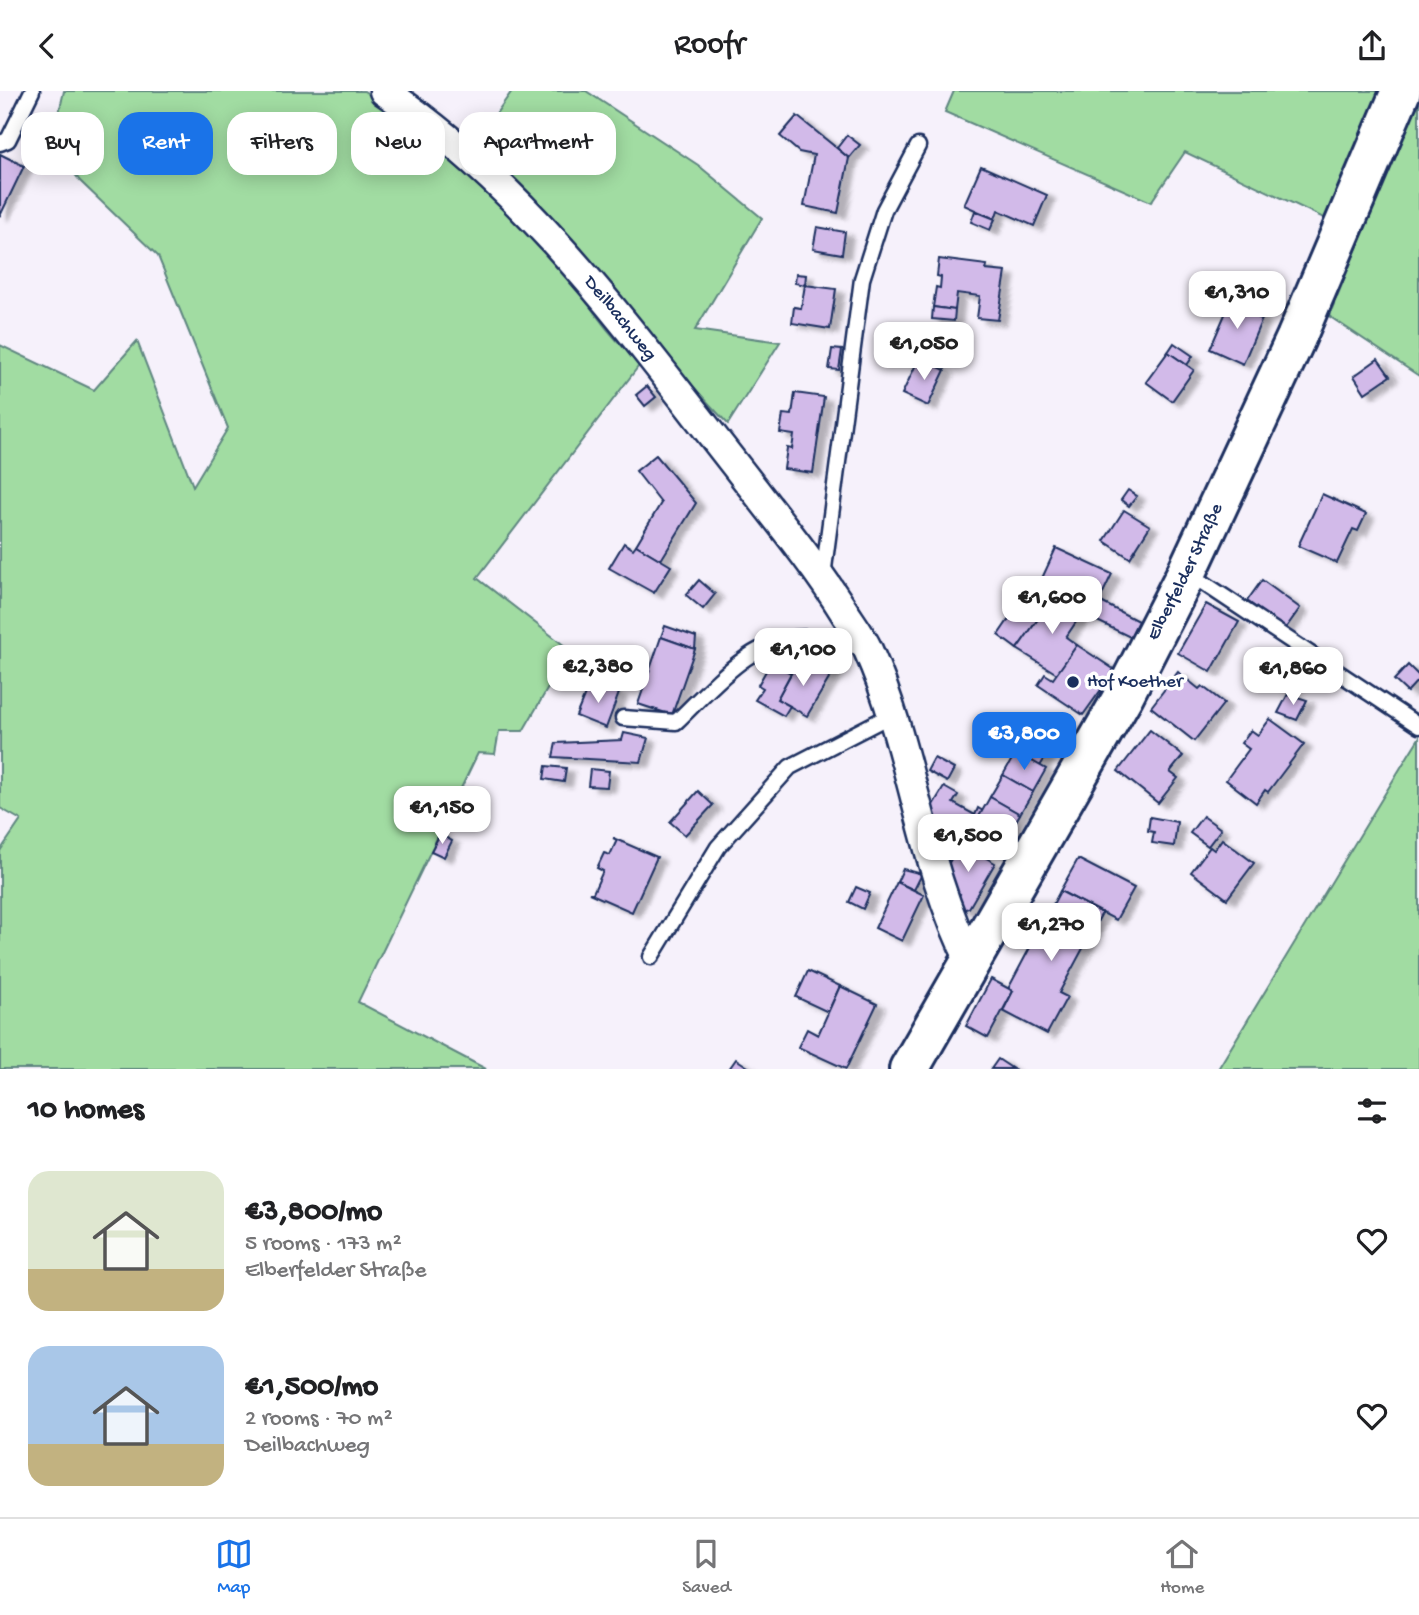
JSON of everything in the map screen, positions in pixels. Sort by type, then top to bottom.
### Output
[{"type":"main road","name":"Elberfelder Straße","points":[[909,1069],[1124,695],[1187,572],[1296,338],[1401,91]]},
{"type":"street","name":"Deilbachweg","points":[[384,91],[408,107],[516,200],[557,242],[637,339],[822,577],[868,649],[891,715],[954,929],[971,962]]},
{"type":"lane","points":[[0,143],[8,139],[33,91]]},
{"type":"lane","points":[[822,577],[862,279],[884,211],[918,146]]},
{"type":"lane","points":[[1187,572],[1419,726]]},
{"type":"lane","points":[[623,718],[676,722],[737,664],[770,645],[807,638],[868,649]]},
{"type":"lane","points":[[651,957],[718,847],[790,767],[891,715]]},
{"type":"green space","points":[[64,91],[364,91],[394,112],[351,112],[351,175],[445,175],[445,151],[459,162],[459,175],[474,175],[526,225],[558,262],[614,337],[641,363],[477,578],[570,650],[523,731],[499,731],[495,754],[478,753],[358,1002],[486,1069],[0,1069],[0,851],[21,820],[0,808],[0,345],[94,390],[137,341],[193,486],[228,428],[158,256],[76,175],[104,175],[104,112],[59,112]]},
{"type":"green space","points":[[512,91],[586,91],[698,165],[762,218],[695,330],[780,342],[728,424],[506,175],[616,175],[616,112],[497,112]]},
{"type":"green space","points":[[954,91],[1387,91],[1332,222],[1185,152],[1151,202],[945,112]]},
{"type":"green space","points":[[1419,96],[1419,376],[1329,316]]},
{"type":"green space","points":[[1419,738],[1419,1069],[1218,1069],[1409,754]]},
{"type":"building","points":[[797,116],[849,158],[838,213],[804,206],[814,155],[799,152],[780,136]]},
{"type":"building","points":[[847,135],[860,145],[849,158],[837,148]]},
{"type":"building","points":[[0,154],[21,164],[21,172],[0,216]]},
{"type":"building","points":[[981,166],[1047,195],[1034,226],[998,210],[995,219],[964,205]]},
{"type":"building","points":[[975,211],[995,219],[990,230],[971,222]]},
{"type":"building","points":[[817,227],[845,232],[842,254],[813,249]]},
{"type":"building","points":[[939,259],[987,265],[986,270],[1006,272],[998,320],[977,318],[980,296],[957,293],[955,310],[933,307],[936,287],[940,288],[941,277],[937,276]]},
{"type":"building","points":[[796,274],[806,275],[805,285],[795,283]]},
{"type":"building","points":[[805,285],[836,289],[830,329],[792,323],[794,307],[801,308]]},
{"type":"building","points":[[1240,298],[1257,305],[1252,315],[1262,319],[1243,364],[1210,349],[1229,305],[1236,307]]},
{"type":"building","points":[[933,307],[955,310],[954,321],[932,319]]},
{"type":"building","points":[[1174,343],[1193,356],[1187,365],[1168,352]]},
{"type":"building","points":[[832,349],[842,350],[839,370],[829,369]]},
{"type":"building","points":[[1168,352],[1194,370],[1172,401],[1146,382]]},
{"type":"building","points":[[919,358],[945,370],[928,406],[902,394]]},
{"type":"building","points":[[1378,359],[1390,376],[1365,393],[1354,376]]},
{"type":"building","points":[[647,386],[656,397],[645,406],[636,395]]},
{"type":"building","points":[[795,393],[824,397],[813,473],[784,469],[787,448],[792,449],[794,435],[780,433],[783,414],[792,415]]},
{"type":"building","points":[[656,455],[696,503],[661,560],[636,545],[661,503],[636,471]]},
{"type":"building","points":[[1128,490],[1137,496],[1129,506],[1121,500]]},
{"type":"building","points":[[1322,494],[1366,514],[1358,531],[1353,529],[1337,563],[1298,546]]},
{"type":"building","points":[[1124,510],[1150,526],[1130,558],[1104,541]]},
{"type":"building","points":[[624,543],[633,549],[636,545],[671,566],[654,593],[609,568]]},
{"type":"building","points":[[1056,548],[1112,574],[1091,618],[1037,589]]},
{"type":"building","points":[[699,580],[715,594],[703,609],[686,595]]},
{"type":"building","points":[[1262,580],[1300,608],[1285,629],[1247,601]]},
{"type":"building","points":[[1037,589],[1053,598],[1017,649],[998,635],[1022,600],[1029,605]]},
{"type":"building","points":[[1053,598],[1082,613],[1066,637],[1077,645],[1057,674],[1017,649]]},
{"type":"building","points":[[1099,601],[1138,621],[1130,637],[1091,618]]},
{"type":"building","points":[[1206,604],[1239,622],[1211,672],[1178,653]]},
{"type":"building","points":[[665,626],[696,637],[695,649],[661,637]]},
{"type":"building","points":[[661,637],[695,649],[672,715],[638,704]]},
{"type":"building","name":"Hof Koether","points":[[1077,645],[1115,670],[1083,715],[1038,685],[1045,674],[1053,679]]},
{"type":"building","points":[[817,655],[836,666],[830,677],[810,665]]},
{"type":"building","points":[[1288,657],[1302,666],[1288,685],[1275,675]]},
{"type":"building","points":[[799,659],[830,677],[807,716],[777,699]]},
{"type":"building","points":[[771,662],[791,673],[777,699],[790,706],[784,716],[755,700],[763,688],[758,685]]},
{"type":"building","points":[[1408,665],[1419,679],[1407,692],[1394,680]]},
{"type":"building","points":[[1178,672],[1199,689],[1202,686],[1224,703],[1194,741],[1151,707]]},
{"type":"building","points":[[590,682],[619,693],[606,728],[576,716]]},
{"type":"building","points":[[1288,694],[1307,700],[1297,720],[1278,713]]},
{"type":"building","points":[[1270,719],[1304,744],[1268,792],[1265,790],[1256,803],[1226,780],[1249,749],[1241,743],[1251,730],[1258,735]]},
{"type":"building","points":[[1009,727],[1023,737],[1013,757],[994,746]]},
{"type":"building","points":[[1150,730],[1183,756],[1170,772],[1178,778],[1158,803],[1118,771]]},
{"type":"building","points":[[624,733],[648,738],[641,762],[553,757],[556,743],[622,740]]},
{"type":"building","points":[[1022,741],[1047,755],[1040,766],[1016,752]]},
{"type":"building","points":[[1016,752],[1046,769],[1033,792],[1003,775]]},
{"type":"building","points":[[934,758],[954,769],[947,782],[927,771]]},
{"type":"building","points":[[546,766],[566,768],[564,782],[544,779]]},
{"type":"building","points":[[590,769],[609,771],[607,787],[588,786]]},
{"type":"building","points":[[1003,775],[1033,792],[1020,814],[990,797]]},
{"type":"building","points":[[944,787],[958,795],[953,803],[975,815],[978,808],[983,811],[968,836],[940,821],[930,810]]},
{"type":"building","points":[[698,791],[713,805],[685,835],[670,822]]},
{"type":"building","points":[[990,797],[1020,814],[997,853],[968,836]]},
{"type":"building","points":[[1203,816],[1221,829],[1208,846],[1190,833]]},
{"type":"building","points":[[1150,817],[1177,822],[1174,846],[1152,843],[1154,832],[1148,831]]},
{"type":"building","points":[[440,834],[452,841],[444,857],[431,851]]},
{"type":"building","points":[[613,838],[657,857],[632,912],[589,893],[593,893],[603,871],[597,868],[604,853],[610,855],[617,840]]},
{"type":"building","points":[[1222,839],[1254,863],[1227,899],[1191,872],[1210,847],[1214,850]]},
{"type":"building","points":[[960,843],[995,863],[969,908],[962,910],[957,900],[960,894],[952,890],[946,868]]},
{"type":"building","points":[[1078,859],[1134,888],[1116,920],[1060,891]]},
{"type":"building","points":[[903,869],[922,874],[914,890],[897,882]]},
{"type":"building","points":[[897,882],[924,895],[902,941],[875,928]]},
{"type":"building","points":[[856,887],[870,893],[863,909],[849,902]]},
{"type":"building","points":[[1060,891],[1102,913],[1059,993],[1067,997],[1047,1034],[1003,1011],[1013,991],[1008,989]]},
{"type":"building","points":[[808,971],[840,986],[828,1012],[796,997]]},
{"type":"building","points":[[991,979],[1013,991],[988,1038],[966,1026]]},
{"type":"building","points":[[840,986],[877,1004],[846,1069],[798,1047],[807,1029],[818,1035]]},
{"type":"building","points":[[736,1059],[751,1069],[729,1069]]},
{"type":"building","points":[[998,1059],[1013,1069],[991,1069]]},
{"type":"place","name":"Hof Koether","points":[[1073,682]]}]
